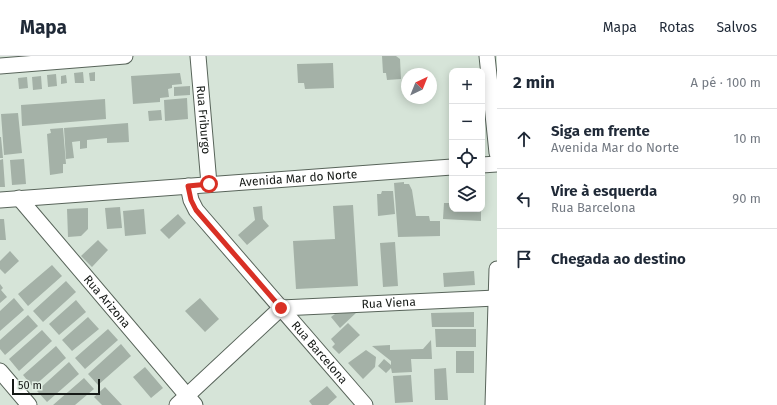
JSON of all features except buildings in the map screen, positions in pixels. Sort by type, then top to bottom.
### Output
[{"type":"street","points":[[0,66],[125,56]]},
{"type":"street","name":"Rua Friburgo","points":[[198,56],[209,184]]},
{"type":"street","points":[[487,56],[497,153]]},
{"type":"street","points":[[485,165],[497,164]]},
{"type":"street","name":"Avenida Mar do Norte","points":[[0,200],[449,167]]},
{"type":"street","name":"Rua Barcelona","points":[[188,186],[191,200],[196,210],[363,404]]},
{"type":"street","name":"Rua Arizona","points":[[19,198],[186,402]]},
{"type":"street","points":[[493,405],[497,269]]},
{"type":"street","name":"Rua Viena","points":[[281,308],[496,298]]},
{"type":"street","points":[[186,402],[281,308]]},
{"type":"street","points":[[0,371],[29,405]]},
{"type":"route","points":[[209,184],[188,186],[191,200],[196,210],[281,308]]}]
